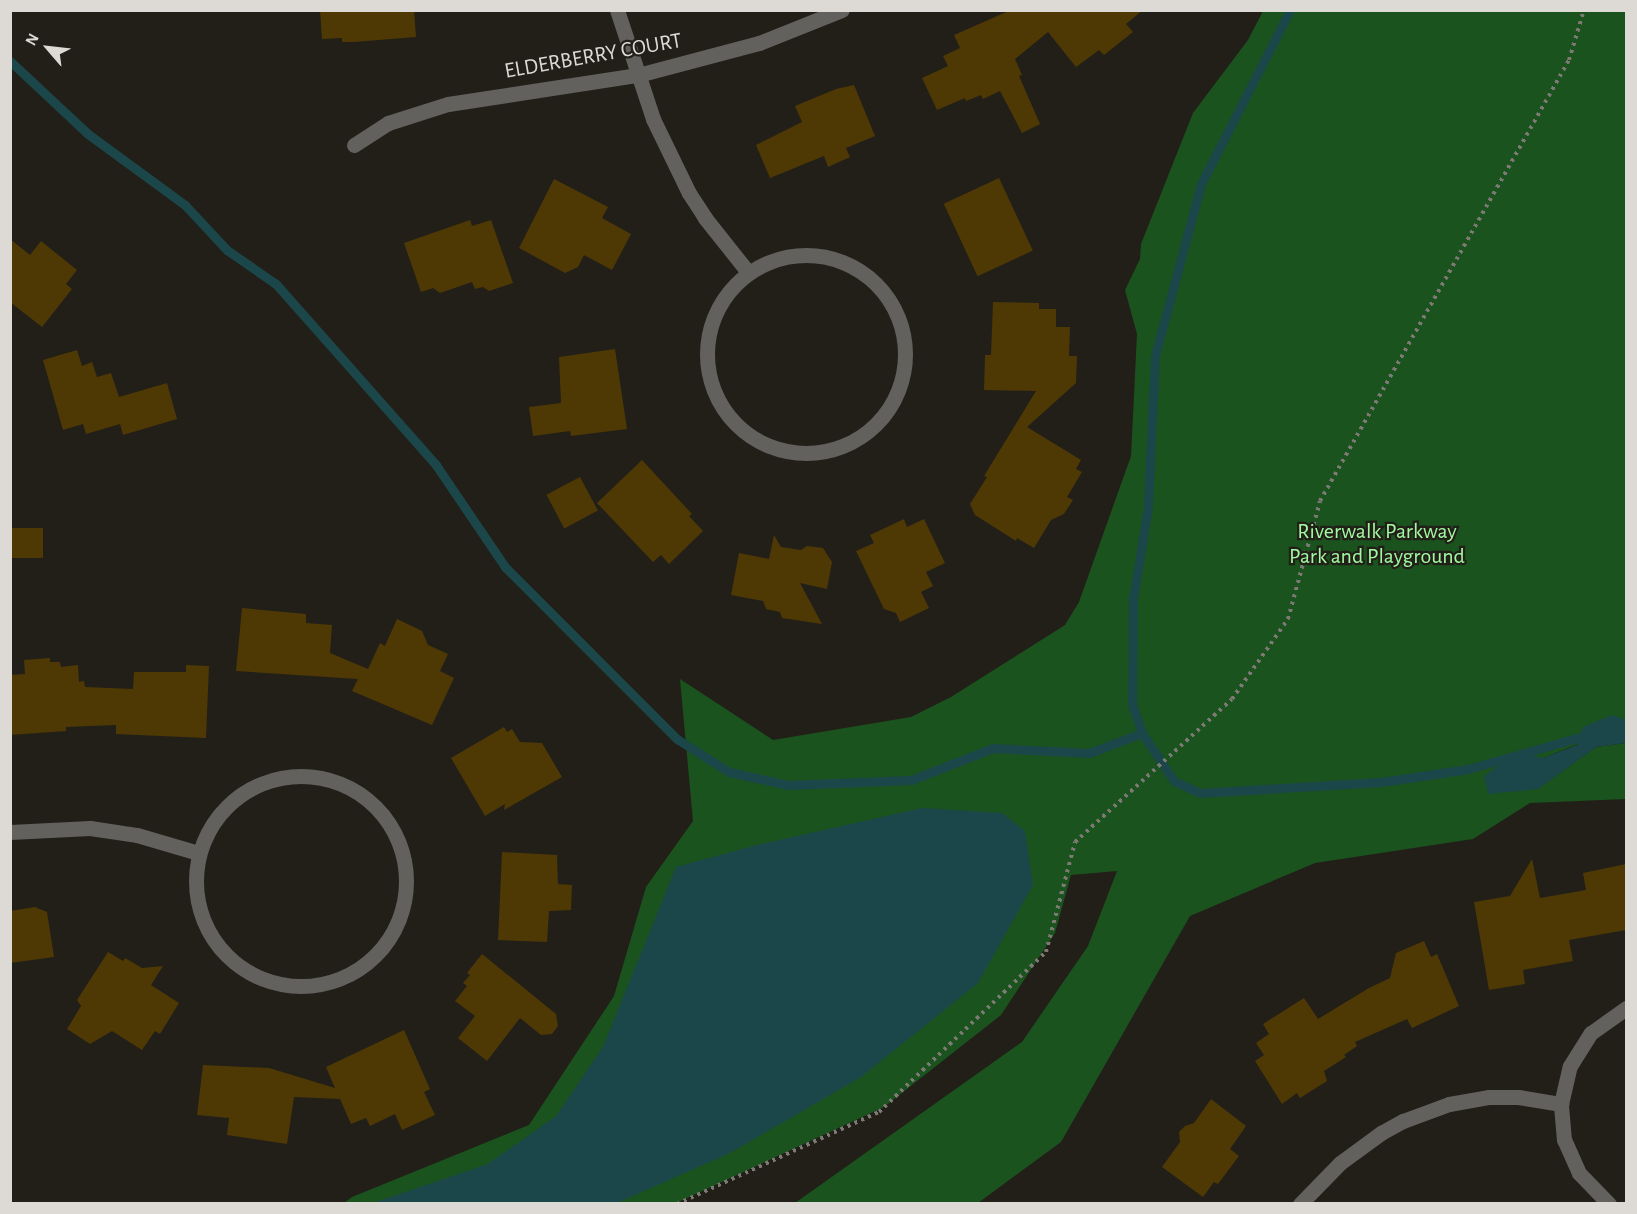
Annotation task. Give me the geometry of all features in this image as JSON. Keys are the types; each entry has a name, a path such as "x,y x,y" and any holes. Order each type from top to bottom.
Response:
{"street":[{"path":"617,10 653,119 689,192 705,218 748,272"},
{"name":"ELDERBERRY COURT","path":"354,145 388,123 448,104 638,75 759,43 842,10"},
{"path":"786,255 828,256 866,273 894,304 906,344 901,386 880,422 846,446 805,454 764,446 730,421 710,384 706,342 720,303 748,272 786,255"},
{"path":"316,775 363,794 396,833 407,883 394,932 359,970 311,987 261,980 219,950 197,904 198,853 223,808 265,780 316,775"},
{"path":"10,832 90,828 137,835 198,853"},
{"path":"1609,1203 1579,1173 1564,1140 1561,1104 1570,1066 1592,1033 1626,1008"},
{"path":"1300,1203 1340,1163 1381,1133 1403,1121 1449,1104 1489,1097 1518,1097 1561,1104"}],"path":[{"path":"677,1203 879,1112 1046,952 1075,842 1232,699 1288,619 1320,501 1569,60 1584,10"}],"green space":[{"name":"Riverwalk Parkway Park and Playground","path":"1263,11 1626,11 1626,725 1543,758 1537,789 1596,747 1626,743 1626,799 1530,803 1473,839 1315,863 1190,916 1061,1142 978,1203 795,1203 1022,1042 1088,946 1117,871 1071,875 1055,933 1001,1015 884,1107 676,1203 343,1204 352,1197 529,1125 614,996 646,887 693,821 680,679 773,740 911,717 951,697 1065,625 1079,602 1131,456 1137,334 1125,290 1140,259 1141,244 1193,113 1248,40"}],"water":[{"path":"1612,715 1626,720 1626,743 1596,747 1538,789 1488,794 1484,776 1518,752 1543,758 1577,745 1583,727"},
{"path":"922,808 1002,813 1025,831 1033,885 978,983 861,1077 730,1153 617,1203 373,1203 488,1164 556,1116 603,1047 676,867 757,845"}],"building":[{"path":"320,10 414,10 416,37 354,42 342,42 342,38 322,39"},
{"path":"1011,10 1143,10 1126,24 1133,32 1104,55 1099,50 1076,67 1048,32 1015,59 1022,75 1019,76 1040,124 1022,133 1000,91 983,99 981,95 966,101 965,98 937,110 922,78 948,66 943,56 960,48 954,35"},
{"path":"854,85 875,136 846,148 850,157 828,167 824,156 770,178 756,145 802,122 795,106 836,89"},
{"path":"999,178 1033,251 978,276 944,204"},
{"path":"554,179 608,207 602,218 631,234 612,270 584,255 578,267 565,273 519,248"},
{"path":"470,220 472,226 491,220 513,283 489,291 483,287 475,289 472,282 440,293 433,288 421,292 404,243"},
{"path":"10,239 30,255 41,241 77,270 66,284 72,289 42,327 10,302"},
{"path":"993,302 1039,303 1039,309 1056,309 1056,327 1070,327 1069,356 1077,356 1076,383 1027,427 1081,460 1076,469 1082,472 1067,497 1073,500 1064,514 1051,520 1034,548 1017,538 1016,541 975,515 970,504 987,477 984,476 1036,391 984,390 985,355 991,355"},
{"path":"615,349 627,429 571,436 570,431 533,436 529,407 561,403 559,357"},
{"path":"77,350 82,366 92,362 97,377 111,373 119,397 167,383 177,419 123,435 120,424 86,434 83,424 63,430 43,360"},
{"path":"642,460 692,514 689,516 703,531 669,564 661,555 653,562 597,503"},
{"path":"580,477 598,511 564,528 546,495"},
{"path":"904,519 907,527 924,519 945,563 926,572 933,586 921,592 929,608 900,622 896,613 884,609 856,551 874,543 870,535"},
{"path":"10,528 43,528 43,558 10,558"},
{"path":"774,535 781,547 801,550 807,546 823,548 832,562 827,589 800,583 822,624 782,618 780,612 766,609 763,601 731,595 739,553 769,559"},
{"path":"242,608 306,614 306,623 332,625 330,653 368,669 380,643 385,646 397,619 422,631 428,645 448,654 440,671 454,678 432,725 352,691 358,679 236,671"},
{"path":"50,658 50,662 60,662 61,667 78,665 79,682 84,681 85,687 133,689 134,672 186,672 186,665 209,666 206,738 116,734 116,725 66,727 66,731 10,735 10,675 25,674 24,660"},
{"path":"504,727 507,732 512,729 520,742 542,743 562,777 504,810 505,804 485,816 451,758"},
{"path":"502,852 557,855 558,884 572,885 571,910 549,911 547,942 498,940"},
{"path":"1532,859 1540,898 1586,890 1583,873 1626,864 1626,930 1569,940 1573,961 1523,970 1525,984 1489,990 1474,902 1510,896"},
{"path":"35,907 47,912 54,957 10,963 10,911"},
{"path":"1424,941 1431,957 1437,954 1459,1006 1412,1028 1407,1019 1355,1042 1357,1046 1344,1055 1346,1057 1324,1071 1327,1081 1300,1098 1297,1093 1282,1104 1255,1061 1264,1055 1256,1043 1269,1034 1263,1024 1304,998 1318,1019 1390,978 1396,953"},
{"path":"108,952 123,961 125,958 142,968 163,966 151,985 179,1003 160,1034 155,1031 142,1050 112,1031 90,1044 67,1029 81,1006 77,1000"},
{"path":"482,954 556,1014 558,1026 552,1034 541,1035 520,1018 487,1061 458,1038 475,1016 455,1001 467,986 463,983 470,975 467,973"},
{"path":"404,1030 430,1089 424,1092 435,1115 402,1130 395,1114 370,1126 366,1118 351,1124 340,1099 294,1097 287,1144 227,1135 229,1118 197,1115 203,1065 269,1068 335,1088 326,1067"},
{"path":"1211,1099 1246,1126 1230,1149 1239,1156 1218,1184 1214,1182 1203,1197 1162,1167 1180,1142 1179,1132 1185,1126 1194,1123"}],"waterway":[{"path":"1290,10 1201,184 1155,356 1148,507 1133,599 1132,704 1142,733 1174,781 1200,793 1381,782 1468,769 1591,734"},
{"path":"10,61 88,134 185,205 227,250 276,284 436,465 505,567 677,739 729,772 788,785 911,780 993,748 1089,753 1142,733"}]}
